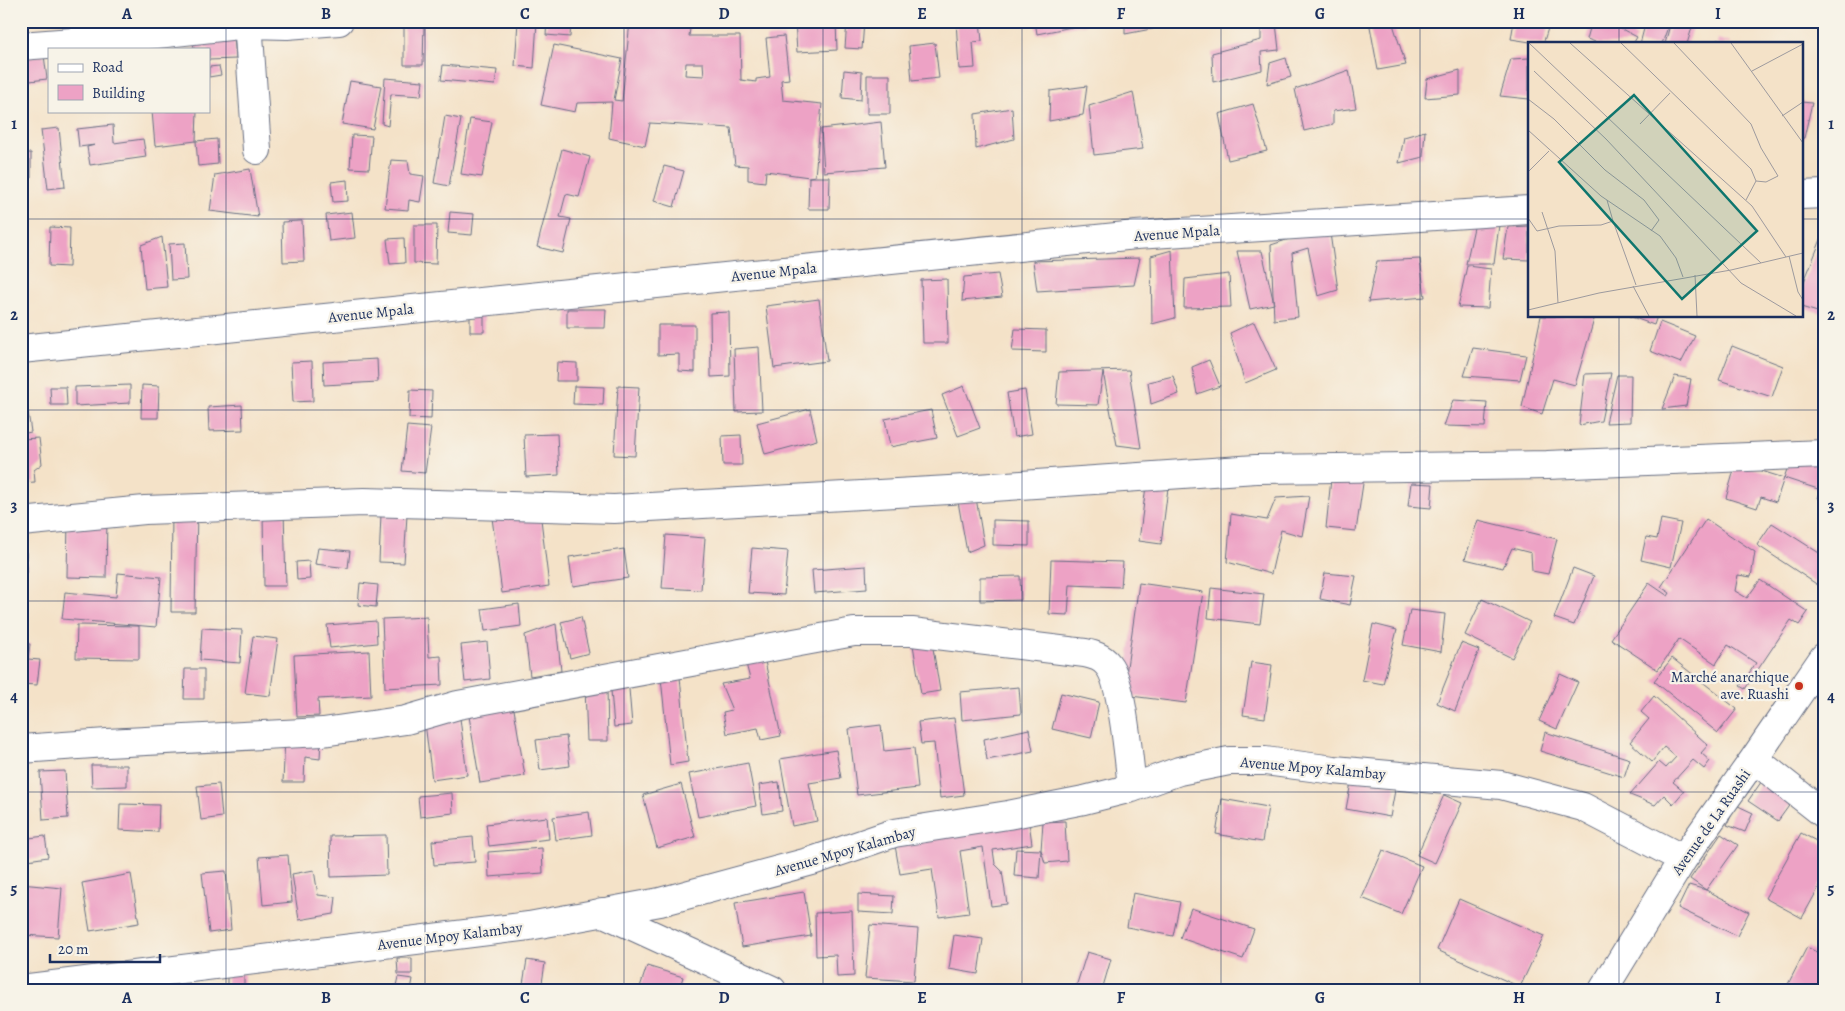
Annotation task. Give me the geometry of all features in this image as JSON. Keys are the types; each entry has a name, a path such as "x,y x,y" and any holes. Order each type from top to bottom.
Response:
{"street":[{"path":"21,46 157,35 248,23 287,25 339,21"},
{"path":"248,23 257,150"},
{"path":"1802,195 1824,194"},
{"name":"Avenue Mpala","path":"21,349 1136,236 1528,210"},
{"path":"21,522 145,510 364,502 614,509 949,490 1256,469 1547,465 1824,454"},
{"path":"21,749 322,732 369,727 406,720 458,705 854,632 912,632 1098,656 1108,664 1115,675 1121,702 1132,788"},
{"name":"Avenue de La Ruashi","path":"1603,990 1684,859 1824,657"},
{"path":"1754,759 1824,814"},
{"name":"Avenue Mpoy Kalambay","path":"21,989 529,926 660,902 812,861 894,834 1008,814 1132,788 1196,766 1229,761 1265,761 1334,770 1501,785 1583,807 1684,859"},
{"path":"602,912 772,990"}],"building":[{"path":"404,21 424,22 423,65 404,65"},
{"path":"518,21 537,21 534,68 515,66"},
{"path":"547,21 571,21 570,37 546,35"},
{"path":"630,21 691,21 689,36 740,36 741,80 756,82 756,79 770,77 766,38 784,36 789,79 781,80 783,100 822,104 815,176 809,177 766,171 765,182 748,180 748,166 735,165 731,128 650,123 645,146 609,138 612,102 577,103 575,112 541,105 554,45 622,59 614,100 622,101","holes":["686,63 703,63 704,76 685,75"]},
{"path":"754,21 778,21 778,27 754,27"},
{"path":"795,21 836,21 837,50 797,52"},
{"path":"847,21 864,21 862,49 845,48"},
{"path":"956,21 980,21 982,41 973,42 975,68 959,69"},
{"path":"1035,21 1096,21 1096,22 1037,34"},
{"path":"1125,21 1162,21 1162,27 1125,34"},
{"path":"1369,21 1392,21 1406,65 1378,70"},
{"path":"1514,21 1550,22 1544,42 1511,39"},
{"path":"1592,21 1606,21 1637,37 1634,42 1595,42 1587,39"},
{"path":"1646,21 1670,21 1663,42 1641,42"},
{"path":"1671,21 1694,21 1688,42 1666,42"},
{"path":"1276,23 1279,50 1261,52 1262,70 1213,82 1212,53 1261,40 1261,25"},
{"path":"234,37 236,59 210,60 210,48 194,48 193,39"},
{"path":"935,43 939,78 912,81 909,46"},
{"path":"44,55 47,79 21,82 21,58"},
{"path":"1286,58 1291,77 1267,84 1270,63"},
{"path":"1528,58 1528,99 1500,96 1511,59"},
{"path":"443,65 497,70 495,85 441,80"},
{"path":"219,66 221,75 210,77 210,67"},
{"path":"844,70 862,72 861,100 842,98"},
{"path":"1349,70 1356,108 1333,111 1333,124 1304,131 1295,89"},
{"path":"1460,70 1460,95 1425,98 1427,79"},
{"path":"867,75 890,75 890,114 867,114"},
{"path":"385,78 423,81 421,96 391,94 388,126 382,124"},
{"path":"350,81 381,86 373,129 342,124"},
{"path":"1087,86 1083,115 1049,121 1050,91"},
{"path":"1133,92 1143,149 1094,155 1089,106"},
{"path":"1802,102 1812,103 1804,138 1802,138"},
{"path":"1253,104 1267,151 1228,160 1219,114"},
{"path":"1012,108 1014,139 976,149 975,114"},
{"path":"152,112 197,112 196,141 155,146"},
{"path":"445,116 461,119 449,186 434,183"},
{"path":"470,119 492,122 482,177 461,174"},
{"path":"881,122 885,167 824,172 821,129"},
{"path":"113,125 114,143 143,139 146,157 90,165 87,147 95,145 79,147 77,129"},
{"path":"59,128 65,187 48,189 41,130"},
{"path":"1425,131 1423,157 1399,163 1404,137"},
{"path":"352,135 372,136 369,169 350,168"},
{"path":"217,139 218,164 198,166 196,141"},
{"path":"562,149 590,157 579,197 566,194 560,217 571,219 563,253 537,247"},
{"path":"21,153 31,153 31,179 21,180"},
{"path":"391,160 408,161 410,174 424,176 420,202 409,200 408,210 385,208"},
{"path":"664,166 684,171 674,207 654,201"},
{"path":"250,169 258,217 210,211 215,175"},
{"path":"809,177 830,177 829,209 808,209"},
{"path":"347,180 348,201 333,202 331,182"},
{"path":"352,212 355,238 329,241 326,215"},
{"path":"450,212 474,214 472,235 448,233"},
{"path":"302,221 304,261 283,262 282,222"},
{"path":"1475,223 1499,225 1494,264 1466,264"},
{"path":"414,225 437,225 436,264 414,263"},
{"path":"1329,226 1338,290 1318,296 1308,248 1292,253 1298,317 1274,320 1271,245"},
{"path":"1528,226 1528,260 1503,259 1508,227"},
{"path":"50,227 70,228 69,267 49,266"},
{"path":"1824,232 1824,314 1802,307 1802,287"},
{"path":"162,237 167,287 145,289 141,245"},
{"path":"404,238 405,263 390,264 387,239"},
{"path":"185,243 187,279 171,280 169,244"},
{"path":"1172,250 1175,318 1152,324 1151,256"},
{"path":"1237,251 1262,251 1274,304 1250,309"},
{"path":"1140,258 1134,285 1037,291 1033,261"},
{"path":"1420,259 1425,297 1368,302 1377,261"},
{"path":"1467,266 1491,269 1488,308 1458,307"},
{"path":"998,274 1002,297 962,301 964,277"},
{"path":"1229,274 1231,307 1184,308 1185,279"},
{"path":"947,279 948,343 923,343 921,280"},
{"path":"819,299 827,361 774,368 766,306"},
{"path":"567,309 606,309 605,328 567,328"},
{"path":"729,312 730,376 711,377 710,313"},
{"path":"470,315 484,315 484,332 470,332"},
{"path":"1541,318 1594,318 1575,385 1553,379 1542,414 1522,407"},
{"path":"1635,318 1656,318 1654,325"},
{"path":"1254,322 1276,370 1245,383 1230,333"},
{"path":"1660,322 1695,336 1681,363 1650,351"},
{"path":"658,325 695,325 695,372 679,371 679,354 658,355"},
{"path":"1015,329 1046,330 1046,352 1012,351"},
{"path":"1732,346 1783,366 1772,397 1719,380"},
{"path":"759,347 762,411 736,412 734,349"},
{"path":"1473,348 1526,355 1520,380 1464,376"},
{"path":"377,359 378,382 324,385 323,362"},
{"path":"1209,360 1220,386 1197,394 1192,367"},
{"path":"312,361 313,401 293,402 291,362"},
{"path":"557,362 577,363 577,381 556,381"},
{"path":"1129,370 1141,448 1117,445 1103,372 1098,405 1056,404 1059,372"},
{"path":"1611,373 1601,421 1579,425 1585,374"},
{"path":"1617,375 1631,375 1630,422 1606,423"},
{"path":"1173,376 1179,394 1151,404 1148,382"},
{"path":"1675,376 1691,379 1686,406 1662,409"},
{"path":"130,385 130,403 75,406 75,387"},
{"path":"142,385 159,386 158,418 141,418"},
{"path":"574,386 604,387 603,405 573,404"},
{"path":"618,386 639,387 635,456 614,455"},
{"path":"964,386 980,428 958,436 942,395"},
{"path":"50,387 66,387 67,405 51,405"},
{"path":"410,390 432,391 431,419 409,418"},
{"path":"1025,390 1032,434 1014,437 1007,393"},
{"path":"1453,400 1487,402 1485,427 1444,426"},
{"path":"242,405 243,430 209,431 208,407"},
{"path":"810,409 817,440 765,454 757,423"},
{"path":"931,410 937,438 890,447 885,419"},
{"path":"28,412 31,432 21,434 21,413"},
{"path":"407,426 431,428 425,473 402,471"},
{"path":"557,434 559,475 526,477 524,435"},
{"path":"741,435 742,465 723,465 722,436"},
{"path":"39,438 42,464 34,470 35,482 21,483 21,439"},
{"path":"1792,455 1824,465 1824,500 1818,498 1821,490 1784,478"},
{"path":"1736,463 1784,478 1776,502 1761,497 1757,508 1726,498"},
{"path":"1332,469 1365,470 1356,531 1326,528"},
{"path":"1411,483 1433,484 1431,508 1408,506"},
{"path":"1146,486 1168,488 1161,544 1139,541"},
{"path":"975,492 984,545 967,552 957,496"},
{"path":"1309,496 1302,536 1281,530 1271,574 1227,562 1231,514 1267,520 1276,498"},
{"path":"172,511 197,511 195,612 171,612"},
{"path":"284,511 286,586 264,586 263,512"},
{"path":"540,511 549,586 502,593 492,518"},
{"path":"381,514 407,515 404,563 379,562"},
{"path":"68,518 107,518 106,578 67,577"},
{"path":"1661,519 1681,523 1671,567 1641,560 1646,537 1657,539"},
{"path":"1706,519 1755,552 1751,577 1738,575 1735,591 1747,598 1760,580 1808,612 1799,625 1791,620 1745,689 1740,686 1756,663 1728,645 1716,664 1679,639 1658,670 1611,639 1649,583 1668,596 1670,593 1661,587"},
{"path":"993,520 1029,521 1029,546 993,545"},
{"path":"1478,520 1557,539 1548,574 1532,571 1531,553 1512,548 1503,568 1465,559"},
{"path":"1772,523 1824,556 1824,589 1757,545"},
{"path":"666,535 705,538 701,590 662,588"},
{"path":"318,548 350,551 348,568 315,564"},
{"path":"752,548 788,551 784,595 748,593"},
{"path":"624,549 628,578 573,586 569,557"},
{"path":"26,552 27,572 21,573 21,553"},
{"path":"1051,560 1123,562 1121,587 1070,585 1068,615 1049,614"},
{"path":"309,561 310,579 297,580 296,562"},
{"path":"866,566 867,589 814,593 812,570"},
{"path":"1573,568 1594,576 1574,625 1554,618"},
{"path":"118,573 161,577 156,627 62,619 65,592 116,597"},
{"path":"1325,573 1356,576 1350,605 1320,599"},
{"path":"1020,576 1021,600 980,601 980,577"},
{"path":"360,583 378,585 376,607 358,605"},
{"path":"1139,583 1203,592 1186,703 1123,695"},
{"path":"1211,588 1264,594 1260,624 1208,618"},
{"path":"1482,599 1530,622 1512,658 1465,635"},
{"path":"519,604 521,626 485,631 482,609"},
{"path":"1410,610 1445,614 1441,652 1403,645"},
{"path":"427,617 429,657 441,656 442,685 385,688 382,619"},
{"path":"581,617 589,653 570,658 561,622"},
{"path":"376,621 377,643 330,648 327,625"},
{"path":"556,624 561,671 530,676 525,635"},
{"path":"1373,624 1397,630 1383,684 1362,680"},
{"path":"77,625 139,626 139,659 76,658"},
{"path":"202,628 242,630 240,663 200,660"},
{"path":"253,636 278,639 270,696 245,693"},
{"path":"487,642 490,679 465,682 461,645"},
{"path":"932,642 940,691 921,694 913,645"},
{"path":"21,643 30,644 28,659 40,660 37,685 21,684"},
{"path":"1461,643 1479,650 1455,711 1437,703"},
{"path":"369,651 371,696 318,699 319,716 297,717 294,655"},
{"path":"763,652 781,736 761,740 758,728 727,734 723,712 732,710 721,684 750,679 744,656"},
{"path":"1672,658 1737,709 1718,733 1654,681"},
{"path":"1251,662 1272,665 1265,718 1243,715"},
{"path":"185,669 204,669 204,699 184,699"},
{"path":"1560,674 1578,682 1557,729 1539,721"},
{"path":"628,677 632,725 614,727 610,678"},
{"path":"680,677 688,762 670,765 661,678"},
{"path":"607,686 608,741 587,741 585,687"},
{"path":"1019,687 1021,714 962,720 960,692"},
{"path":"1061,693 1099,702 1091,738 1052,729"},
{"path":"1654,696 1708,745 1701,753 1710,761 1704,769 1693,760 1673,782 1684,791 1673,804 1664,795 1655,805 1630,795 1659,762 1666,768 1676,757 1664,747 1652,762 1630,742 1649,719 1641,712"},
{"path":"512,697 525,776 480,783 467,704"},
{"path":"459,710 467,775 432,780 424,715"},
{"path":"954,718 964,795 940,798 934,743 921,744 918,722"},
{"path":"881,725 884,751 914,748 918,788 857,795 849,729"},
{"path":"1029,729 1033,751 987,760 984,739"},
{"path":"1545,732 1630,759 1624,777 1540,751"},
{"path":"566,736 570,766 540,770 536,740"},
{"path":"285,737 321,738 320,759 305,757 304,782 283,782"},
{"path":"836,750 841,778 809,783 817,821 792,826 780,759"},
{"path":"748,763 756,806 698,817 689,774"},
{"path":"91,765 127,765 127,786 92,787"},
{"path":"65,771 68,818 43,820 40,772"},
{"path":"1766,775 1796,796 1778,821 1748,801"},
{"path":"1352,777 1396,785 1390,817 1346,809"},
{"path":"779,782 782,811 763,814 759,785"},
{"path":"219,784 222,817 201,820 197,786"},
{"path":"681,784 695,837 657,848 643,795"},
{"path":"452,793 453,813 420,817 418,796"},
{"path":"1444,795 1462,803 1435,863 1417,855"},
{"path":"1222,799 1268,807 1262,842 1216,834"},
{"path":"120,804 159,805 158,832 119,830"},
{"path":"1736,805 1753,813 1745,832 1727,825"},
{"path":"589,812 592,835 556,840 553,817"},
{"path":"1028,814 1032,844 993,850 995,864 1002,871 1007,904 991,906 983,847 960,851 969,913 939,917 932,869 900,874 893,834"},
{"path":"547,817 549,839 489,846 486,824"},
{"path":"1065,821 1067,861 1045,863 1041,850 1043,822"},
{"path":"1801,833 1824,845 1824,878 1802,918 1765,898"},
{"path":"1721,834 1738,845 1706,890 1690,879"},
{"path":"386,835 387,875 331,877 330,836"},
{"path":"45,836 48,857 21,861 21,839"},
{"path":"473,837 475,862 434,865 432,841"},
{"path":"542,848 543,873 489,877 488,852"},
{"path":"1016,849 1041,850 1039,878 1014,876"},
{"path":"1383,850 1422,866 1401,914 1362,898"},
{"path":"288,855 292,902 263,905 259,857"},
{"path":"314,870 318,895 336,897 334,914 299,920 292,874"},
{"path":"226,871 231,930 209,933 202,873"},
{"path":"131,874 139,923 90,931 82,883"},
{"path":"21,884 62,888 58,937 21,935"},
{"path":"1689,885 1706,890 1749,912 1737,936 1678,908"},
{"path":"804,892 811,936 742,947 735,903"},
{"path":"1133,893 1180,902 1173,936 1127,927"},
{"path":"858,894 894,896 893,914 858,912"},
{"path":"1459,899 1544,936 1520,987 1437,950"},
{"path":"1191,908 1254,929 1243,959 1180,938"},
{"path":"852,911 854,976 837,977 836,955 816,956 815,913"},
{"path":"870,925 918,929 914,981 865,978"},
{"path":"954,935 983,939 978,974 949,969"},
{"path":"1807,947 1824,956 1824,990 1785,990"},
{"path":"1087,952 1111,959 1102,990 1075,990"},
{"path":"397,958 412,958 412,974 398,974"},
{"path":"527,960 545,963 541,990 522,990"},
{"path":"647,966 683,977 679,990 639,990"},
{"path":"227,974 244,974 244,990 227,990"},
{"path":"398,977 413,979 411,990 395,990"},
{"path":"724,982 748,990 722,990"}],"place":[{"name":"Marché anarchique ave. Ruashi","path":"1799,686"}]}
